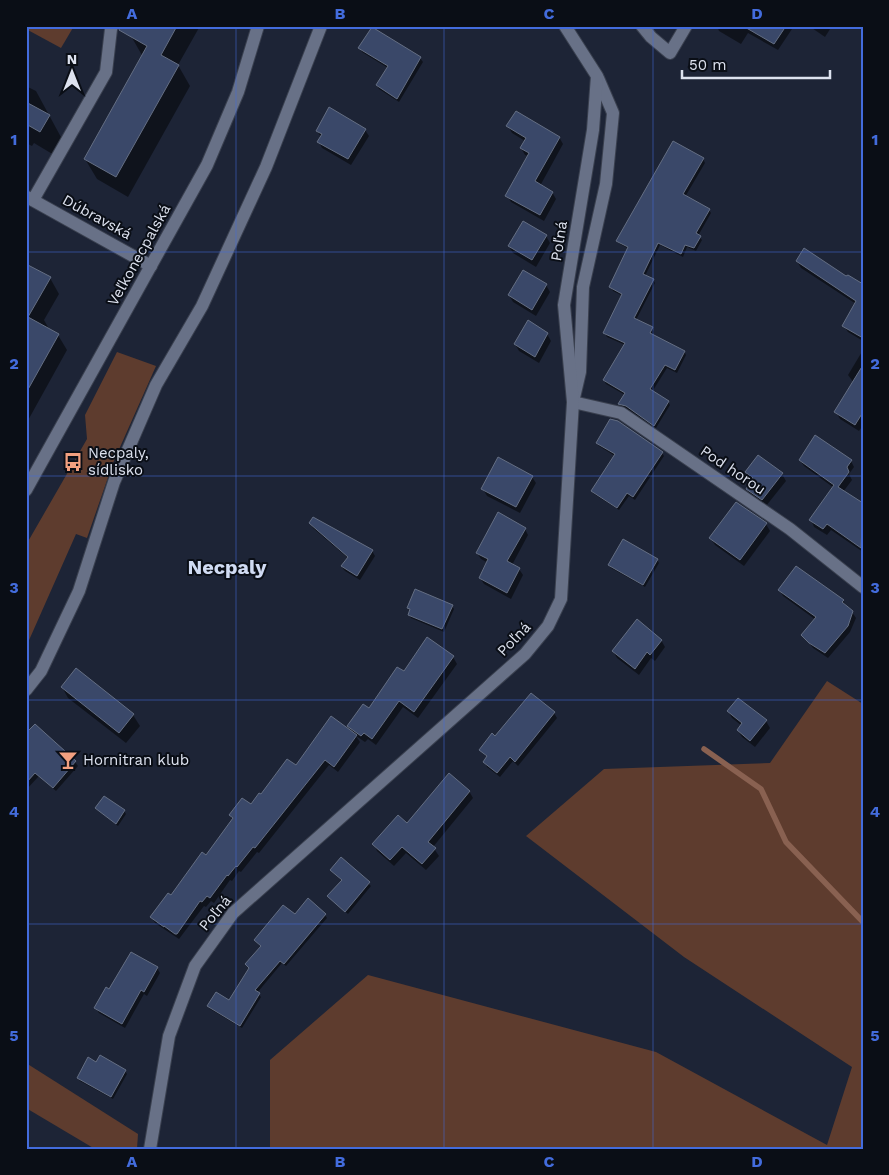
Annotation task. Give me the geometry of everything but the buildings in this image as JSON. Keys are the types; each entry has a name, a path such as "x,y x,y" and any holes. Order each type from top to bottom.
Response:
{"street":[{"path":"30,199 106,72 112,26"},
{"name":"Veľkonecpalská","path":"26,490 207,165 238,92 258,26"},
{"path":"26,690 41,671 79,592 114,482 156,385 202,306 266,167 321,26"},
{"path":"565,26 597,76 614,113 606,184 583,287 580,372 573,402"},
{"path":"642,26 670,53 686,26"},
{"name":"Poľná","path":"150,1149 169,1036 195,966 233,913 525,654 548,626 561,599 573,402 564,306 593,130 597,76"},
{"name":"Dúbravská","path":"30,199 151,266"},
{"name":"Pod horou","path":"573,402 621,413 790,529 863,587"}],"shaded area":[{"path":"26,26 74,26 61,48 26,29"},
{"path":"117,352 156,366 113,463 87,538 76,534 26,647 26,545 87,439 85,415"},
{"path":"827,681 863,704 863,1149 270,1149 270,1060 368,975 656,1052 827,1145 852,1067 684,957 526,836 604,769 770,763"},
{"path":"26,1063 138,1134 137,1149 95,1149 26,1108"}],"waterway":[{"path":"704,749 761,789 786,842 863,922"}],"place":[{"name":"Necpaly, sídlisko","path":"73,462"},
{"name":"Hornitran klub","path":"68,760"}],"district":[{"name":"Necpaly","path":"227,567"}]}
